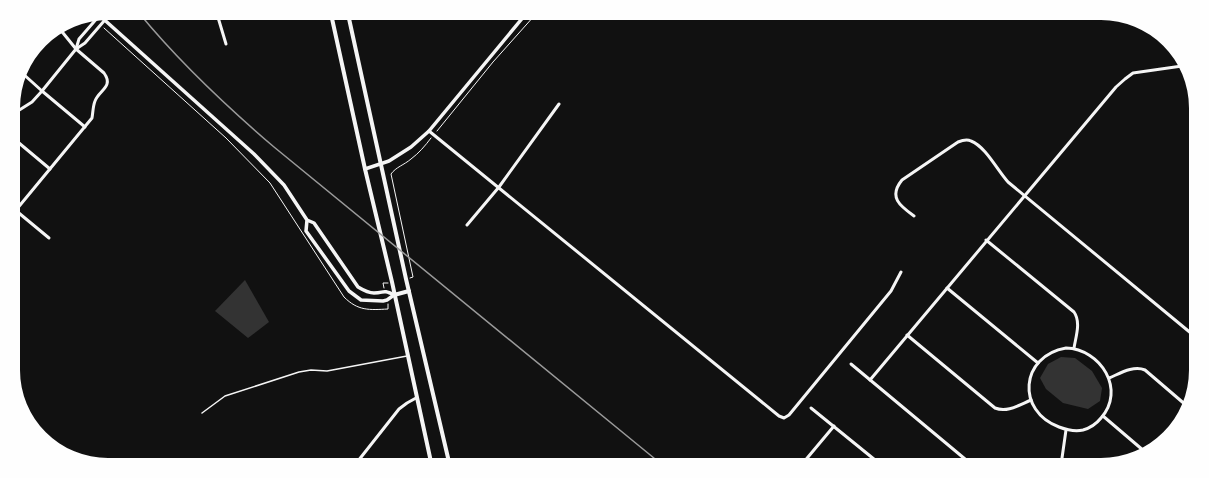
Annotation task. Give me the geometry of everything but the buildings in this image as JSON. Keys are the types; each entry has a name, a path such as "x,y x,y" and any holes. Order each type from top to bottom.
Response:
{"main road":[{"path":"333,20 430,458"},
{"path":"349,20 406,279 448,458"},
{"path":"394,295 409,291"}],"street":[{"path":"219,20 226,44"},
{"path":"365,169 390,161 411,147 429,131 520,20"},
{"path":"76,48 82,46 104,21 254,154 284,185 307,220 314,223 358,287 374,293 385,291 394,295"},
{"path":"20,110 32,102 42,91 76,48 83,34 93,22"},
{"path":"20,203 92,118 94,102 107,86 107,76 76,48 63,33"},
{"path":"83,34 88,39"},
{"path":"870,380 986,240 1125,78 1133,73 1178,66"},
{"path":"26,77 85,126"},
{"path":"467,225 498,188 559,104"},
{"path":"429,131 779,416 784,418 789,415 891,291 901,272"},
{"path":"914,216 898,204 896,194 899,184 902,180 958,142 970,140 978,145 1002,176 1024,196 1189,332"},
{"path":"20,144 50,168"},
{"path":"20,213 49,238"},
{"path":"307,220 306,231 349,291 361,300 383,301 394,295"},
{"path":"986,240 1074,312 1077,316 1078,324 1074,348"},
{"path":"947,288 1038,363"},
{"path":"907,335 995,408 1007,410 1031,400"},
{"path":"1066,348 1074,348 1083,351 1099,364 1105,370 1109,378 1112,393 1108,409 1103,416 1098,421 1083,430 1066,430 1048,422 1036,409 1031,400 1029,391 1029,382 1038,363 1052,352 1066,348"},
{"path":"851,364 964,458"},
{"path":"1109,378 1135,368 1140,368 1183,402"},
{"path":"360,458 399,409 407,402 416,398"},
{"path":"811,408 872,458"},
{"path":"1103,416 1141,448"},
{"path":"807,458 834,426"},
{"path":"1063,458 1066,430"}],"lane":[{"path":"202,413 225,396 299,372 311,370 327,371 407,356"}],"path":[{"path":"439,130 493,62 531,20"},
{"path":"100,25 226,138 270,183 344,297 350,303 358,308 370,310 388,309"},
{"path":"406,279 413,277 390,174 395,169 411,160 431,139"},
{"path":"383,283 392,282"}],"shaded area":[{"path":"245,280 269,322 248,338 215,311"},
{"path":"1061,357 1075,358 1092,371 1102,388 1100,401 1088,409 1063,403 1046,389 1040,378 1048,364"}],"railway":[{"path":"145,20 204,83 238,116 274,147 654,458"}]}
